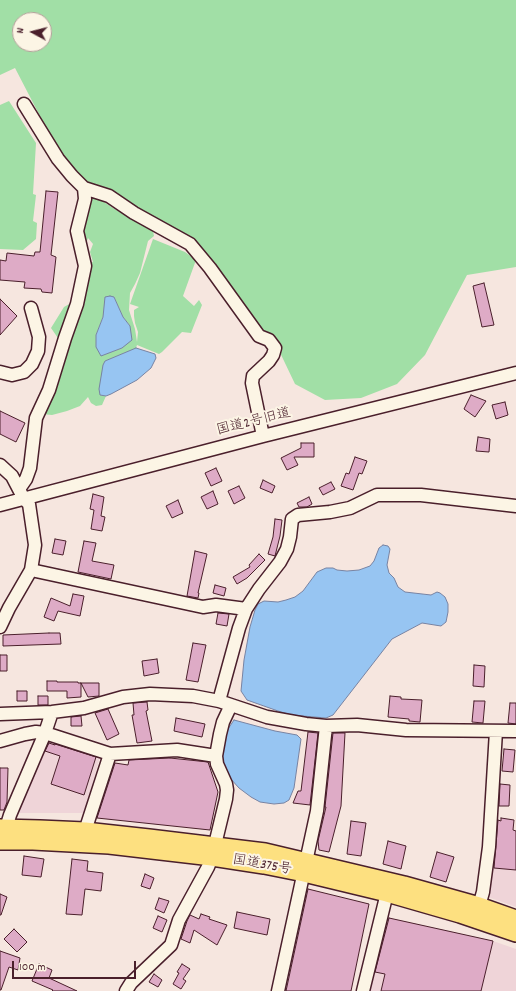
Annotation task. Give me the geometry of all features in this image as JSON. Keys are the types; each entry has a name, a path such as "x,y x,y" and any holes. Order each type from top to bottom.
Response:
{"highway":[{"name":"国道375号","path":"2,833 40,829 85,831 149,838 404,885 479,906 516,919"},
{"name":"国道375号","path":"2,833 32,841 213,851"},
{"name":"国道375号","path":"305,867 460,914 516,933"}],"street":[{"path":"24,104 58,159 84,188 109,196 134,214 190,244 210,268 259,336 269,340 275,348 269,361 253,376 252,383 264,436"},
{"path":"22,494 30,468 36,418 49,390 77,304 85,266 77,231 85,200 84,188"},
{"path":"0,372 12,375 24,372 32,364 38,351 38,337 31,308"},
{"name":"国道2号旧道","path":"0,505 22,494 264,436 516,373"},
{"path":"0,465 12,476 29,504 35,545 31,570 9,608 0,628"},
{"path":"219,701 239,628 246,609 280,562 287,549 292,519 298,515 330,512 350,508 377,495 421,495 516,506"},
{"path":"31,570 203,607 216,606 246,609"},
{"path":"0,714 52,712 84,708 123,697 150,694 193,696 219,701 267,717 306,724 326,726 356,725 406,730 516,731"},
{"path":"126,991 131,983 171,945 179,920 208,868 226,799 226,784 217,764 216,756 223,722 231,705"},
{"path":"2,833 45,733 52,712"},
{"path":"278,991 317,811 326,726"},
{"path":"479,906 483,892 489,847 496,731"},
{"path":"0,741 36,732 45,733 110,754 177,750 216,756"},
{"path":"85,831 110,754"},
{"path":"363,991 387,893"}],"shaded area":[{"path":"46,740 100,757 84,813 20,813 16,809"},
{"path":"516,835 516,907 488,897 485,893 493,836 515,839"},
{"path":"386,917 493,941 516,949 516,991 370,991"}],"green space":[{"path":"0,0 516,0 516,267 467,275 425,355 397,384 361,398 325,400 295,384 274,340 258,326 192,240 141,209 75,176 56,147 15,68 0,75"},
{"path":"9,101 36,143 33,194 36,195 33,221 37,223 36,239 23,250 0,249 0,105"},
{"path":"89,192 153,231 154,236 148,241 140,273 130,293 129,310 135,329 137,342 138,332 135,323 134,310 139,307 130,304 153,239 185,252 196,260 183,296 194,306 199,300 202,305 191,333 182,332 159,354 137,345 136,348 132,350 105,361 100,395 106,396 102,405 96,406 91,403 88,397 80,406 67,411 52,415 41,414 88,263 93,262 90,252 93,244 88,238 87,241 83,243 82,239","holes":["114,297 123,317 130,326 122,348 102,355 96,335 103,317"]},
{"path":"71,303 60,341 51,328 64,307"}],"water":[{"path":"105,297 114,297 123,317 130,326 132,340 122,348 101,356 96,347 96,335 103,317"},
{"path":"136,348 155,354 156,358 151,368 137,380 111,394 106,396 100,395 99,389 105,361"},
{"path":"383,545 388,546 390,549 387,565 389,573 394,578 398,587 405,592 431,595 437,592 445,597 448,604 446,622 441,626 422,623 392,639 333,715 326,718 291,715 247,700 241,691 244,660 250,627 258,604 264,601 278,602 295,597 303,591 317,572 326,568 347,571 359,570 370,566 374,561 379,548"},
{"path":"234,720 275,731 297,735 301,739 294,788 289,800 284,803 274,804 260,802 239,788 230,778 222,763 222,751 228,729"}],"building":[{"path":"46,191 58,192 51,255 56,257 52,293 42,292 41,289 24,288 25,282 0,280 0,260 6,261 7,253 34,256 35,252 40,252"},
{"path":"484,283 494,325 482,327 473,286"},
{"path":"0,299 17,316 0,335"},
{"path":"471,395 486,401 475,417 464,409"},
{"path":"505,402 508,415 496,419 492,405"},
{"path":"0,411 25,423 16,442 0,434"},
{"path":"478,437 490,439 489,452 476,451"},
{"path":"301,443 314,443 314,457 294,457 298,465 287,470 281,458 301,448"},
{"path":"355,457 367,461 362,474 359,473 353,490 341,486 346,473 349,474"},
{"path":"216,468 222,481 211,486 205,473"},
{"path":"263,480 275,486 272,493 260,488"},
{"path":"331,482 335,489 323,495 319,488"},
{"path":"239,486 245,498 234,504 228,491"},
{"path":"213,491 218,504 207,509 201,497"},
{"path":"93,494 104,497 101,516 105,517 102,531 91,529 94,510 90,509"},
{"path":"309,497 312,504 307,507 299,507 297,503"},
{"path":"178,500 183,513 172,518 166,506"},
{"path":"275,519 282,520 275,556 268,554 273,537"},
{"path":"55,539 66,541 63,555 52,553"},
{"path":"84,541 96,543 92,561 114,565 111,579 78,572"},
{"path":"195,551 207,554 198,598 187,596"},
{"path":"259,554 265,560 247,578 237,584 233,577 250,567 249,565"},
{"path":"215,585 226,588 224,596 213,593"},
{"path":"73,594 84,596 80,616 58,611 54,621 44,617 51,598 70,606"},
{"path":"218,613 229,614 227,626 216,624"},
{"path":"60,633 61,644 3,646 3,635"},
{"path":"193,643 206,645 198,682 186,680"},
{"path":"0,655 7,655 7,671 0,671"},
{"path":"157,659 159,673 144,676 142,661"},
{"path":"474,665 485,666 484,687 473,686"},
{"path":"47,681 81,683 81,697 67,698 67,691 47,691"},
{"path":"81,683 99,683 99,696 88,697"},
{"path":"17,691 27,691 27,701 17,701"},
{"path":"38,696 48,696 48,705 38,705"},
{"path":"390,696 401,697 401,699 422,700 420,722 409,721 409,719 388,717"},
{"path":"474,701 485,701 483,723 472,722"},
{"path":"147,702 148,710 146,711 152,741 137,743 132,715 134,715 133,703"},
{"path":"510,703 516,703 516,724 508,723"},
{"path":"108,709 119,734 107,740 95,713"},
{"path":"81,716 82,726 71,726 71,717"},
{"path":"176,718 205,724 202,737 174,731"},
{"path":"308,732 318,733 310,805 293,803 298,791 301,791"},
{"path":"333,733 345,733 341,806 329,852 319,850 318,841 326,807"},
{"path":"49,743 96,757 84,795 51,784 60,756 45,751"},
{"path":"504,749 515,750 513,772 502,771"},
{"path":"170,758 208,762 218,792 210,830 97,818 115,763 128,765 129,760"},
{"path":"0,768 8,768 7,802 4,810 0,810"},
{"path":"500,784 510,785 509,806 499,806"},
{"path":"501,818 514,820 513,830 516,831 516,870 494,868 498,820 501,821"},
{"path":"351,821 366,823 361,856 347,854"},
{"path":"388,841 406,846 401,869 383,864"},
{"path":"437,852 454,857 446,882 430,877"},
{"path":"24,856 44,859 41,877 22,875"},
{"path":"72,859 88,861 87,871 103,873 101,891 85,889 82,915 66,914"},
{"path":"145,874 154,878 150,889 141,886"},
{"path":"308,889 369,904 351,991 286,991"},
{"path":"0,894 7,897 1,915 0,915"},
{"path":"159,898 169,901 164,913 155,909"},
{"path":"237,912 270,919 267,935 234,928"},
{"path":"201,914 210,917 209,919 227,925 217,945 194,930 190,943 181,939 190,915 199,919"},
{"path":"158,916 167,920 162,932 153,928"},
{"path":"389,918 493,941 481,991 381,991 385,974 375,972"},
{"path":"14,929 27,942 17,952 4,939"},
{"path":"0,951 20,958 18,970 9,967 1,990 0,990"},
{"path":"39,964 52,970 49,978 77,991 52,991 53,990 32,981"},
{"path":"182,964 190,969 183,979 186,981 181,989 173,984 179,973 177,972"},
{"path":"154,974 162,980 158,987 149,982"}]}
